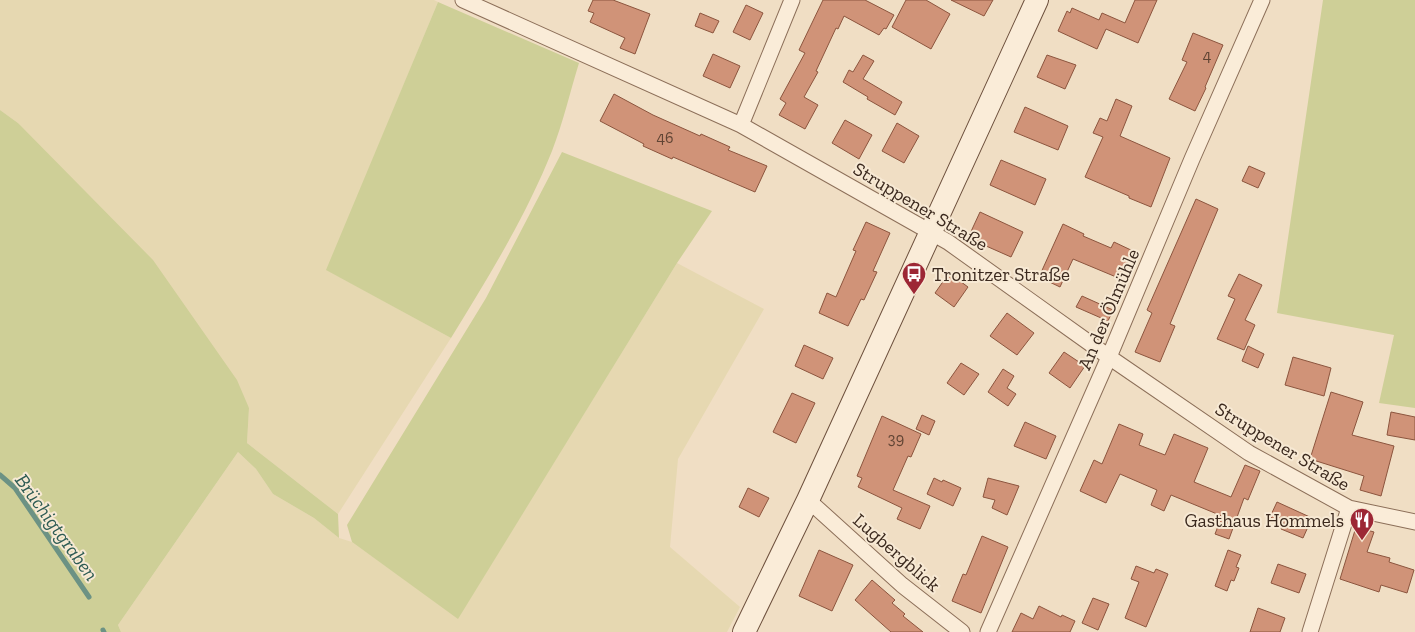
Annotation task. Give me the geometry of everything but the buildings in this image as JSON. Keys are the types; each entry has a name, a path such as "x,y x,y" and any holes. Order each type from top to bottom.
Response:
{"street":[{"name":"Struppener Straße","path":"463,0 741,125 948,242 1109,357 1249,453 1349,508 1415,522"},
{"path":"741,125 792,0"},
{"path":"744,632 808,500 1037,0"},
{"name":"An der Ölmühle","path":"988,632 1109,357 1192,159 1262,0"},
{"name":"Lugbergblick","path":"808,500 902,585 962,632"},
{"path":"1310,632 1349,508"}],"shaded area":[{"path":"0,0 434,0 438,2 327,270 451,338 338,514 247,443 249,408 18,123 0,110"},
{"path":"677,263 764,309 678,459 670,547 740,607 727,632 121,632 118,625 238,452 256,469 273,494 314,518 339,538 352,542 458,618"}],"green space":[{"path":"1323,0 1415,0 1415,408 1379,403 1394,335 1277,313"},
{"path":"438,2 579,63 560,130 542,175 506,246 451,338 326,270"},
{"path":"0,110 18,123 153,260 237,380 249,408 247,443 338,514 339,538 314,518 273,494 256,469 238,452 118,625 121,632 0,632"},
{"path":"562,152 712,211 677,263 458,619 352,542 347,525 486,298"}],"waterway":[{"name":"Brüchigtgraben","path":"0,475 15,488 89,597"}],"place":[{"name":"Tronitzer Straße","path":"914,295"},
{"name":"Gasthaus Hommels","path":"1362,541"}]}
